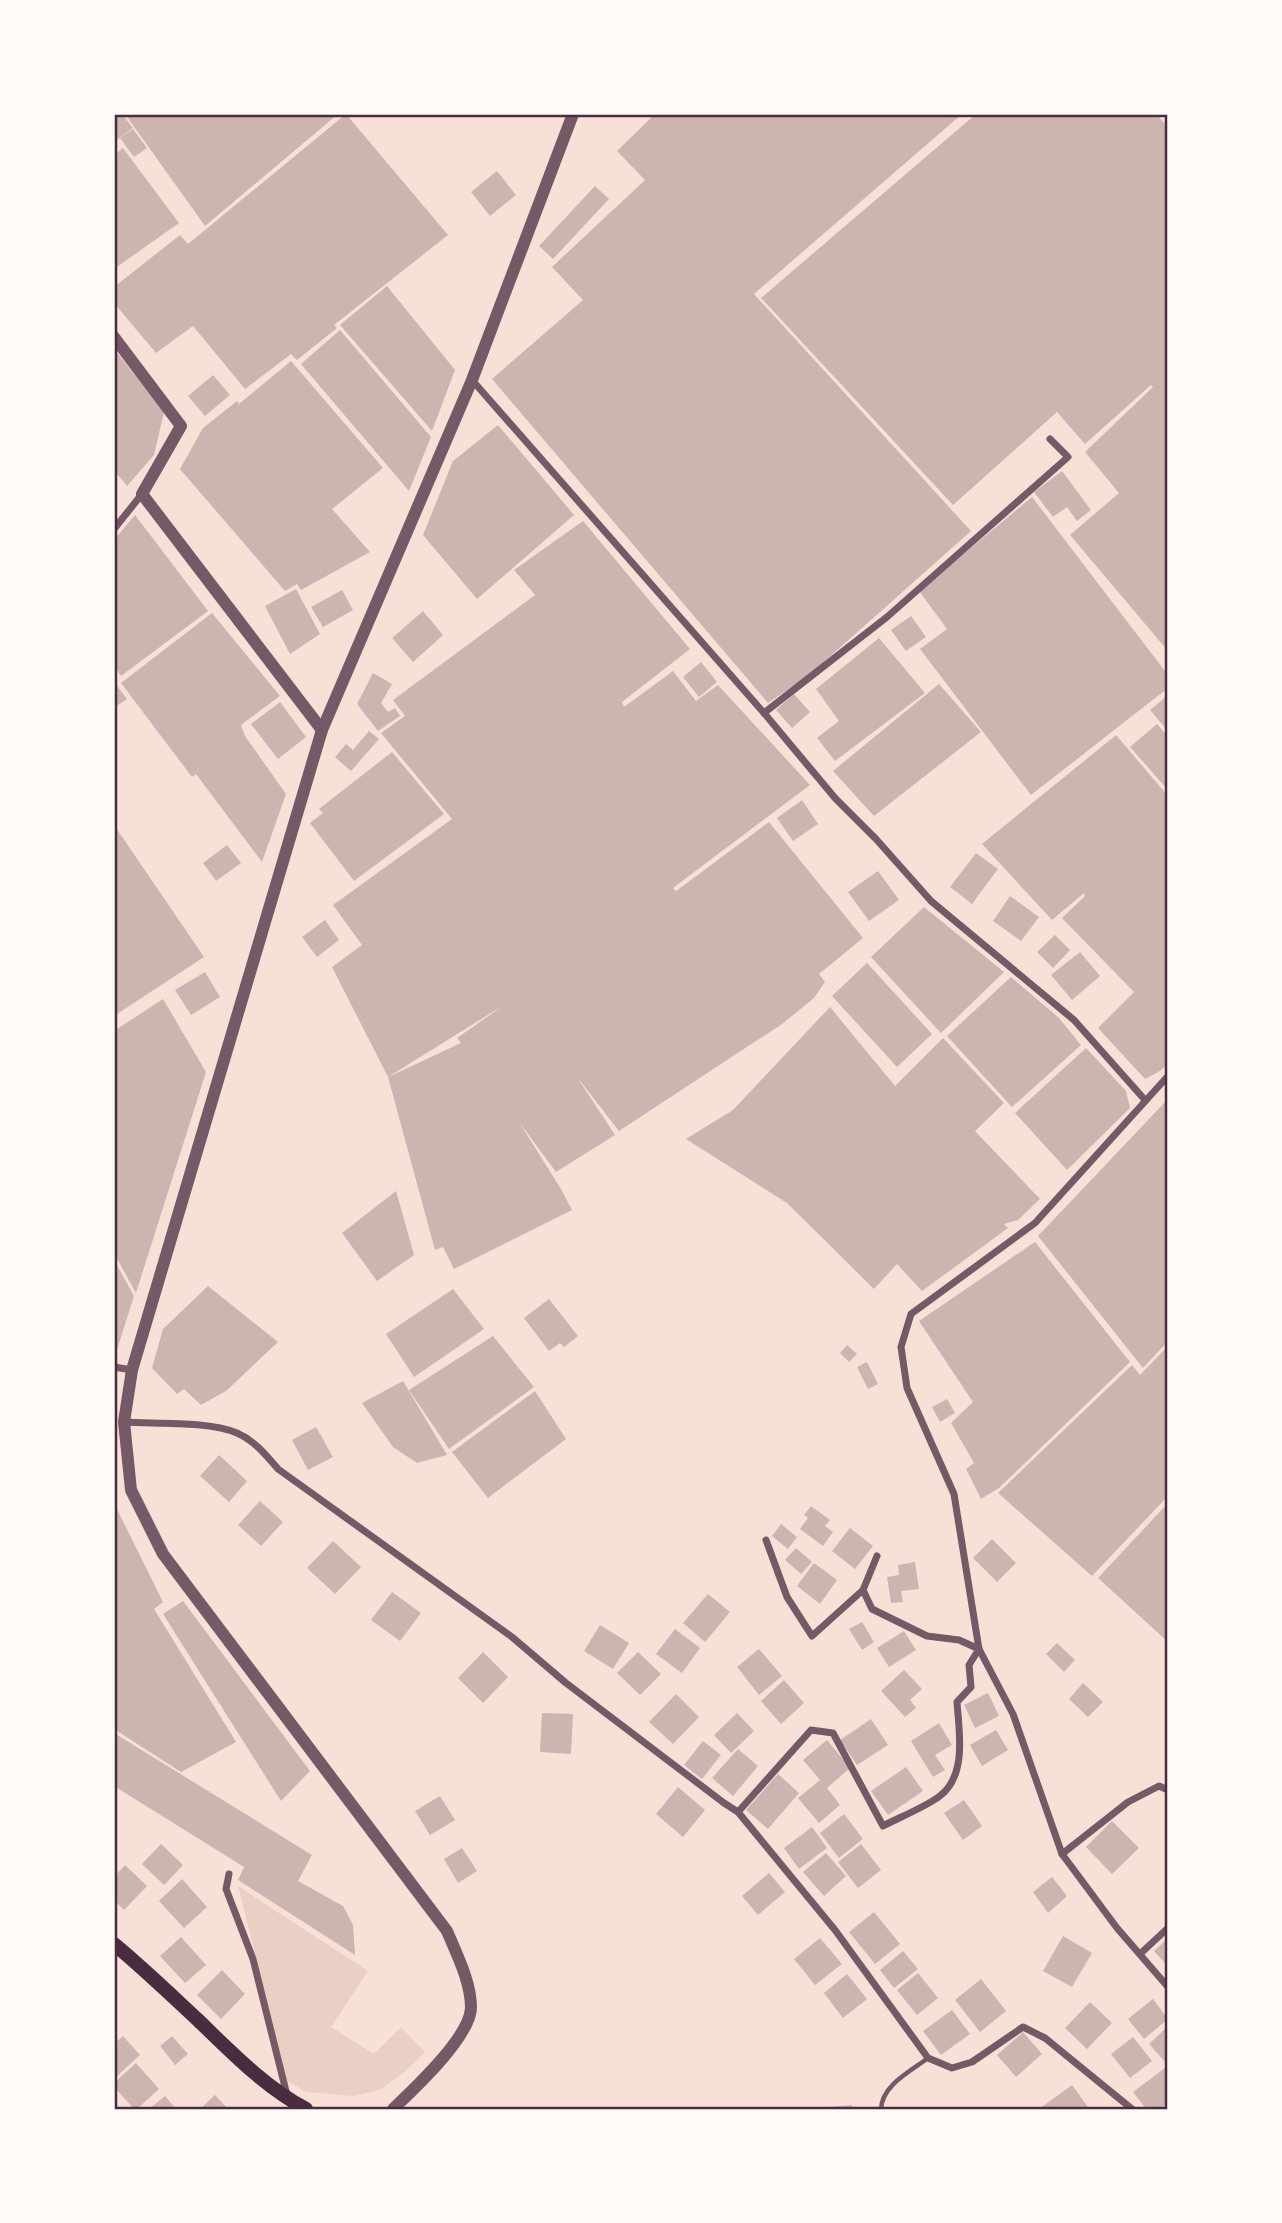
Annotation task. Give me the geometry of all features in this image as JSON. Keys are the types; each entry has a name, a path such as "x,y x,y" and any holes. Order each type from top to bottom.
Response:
{"main road":[{"path":"114,1944 156,1980 250,2071 306,2109"}],"street":[{"path":"393,2109 456,2043 471,2011 466,1981 447,1931 163,1554 131,1490 124,1422 132,1370 322,730 472,380 573,114"},
{"path":"114,337 181,426 142,494 114,528"},
{"path":"472,380 764,713 835,798 931,901 1074,1020 1145,1100"},
{"path":"764,713 887,617 1068,457 1050,439"},
{"path":"142,494 322,730"},
{"path":"1168,1076 1035,1223 911,1314 901,1347 907,1388 954,1494 979,1649 1013,1714 1062,1854 1117,1928 1168,1987"},
{"path":"114,1367 132,1370"},
{"path":"124,1422 205,1426 237,1433 258,1446 278,1469 512,1637 566,1683 738,1812 835,1930 929,2058 952,2068 972,2062 1023,2027 1045,2038 1132,2109"},
{"path":"766,1540 787,1597 813,1636 863,1590 877,1556"},
{"path":"863,1590 872,1609 927,1636 959,1640 979,1649"},
{"path":"738,1812 811,1730 833,1732 883,1826 942,1795 955,1775 960,1743 957,1702 971,1687 969,1665 979,1649"},
{"path":"1062,1854 1128,1802 1159,1786 1168,1790"},
{"path":"229,1874 226,1889 253,1959 289,2099"},
{"path":"1140,1954 1168,1928"}],"lane":[{"path":"881,2109 893,2083 929,2058"}],"shaded area":[{"path":"238,1886 368,1971 331,2027 374,2054 401,2027 425,2052 380,2090 353,2096 306,2092 287,2081"}],"building":[{"path":"114,114 122,114 133,128 114,142"},
{"path":"125,114 338,114 205,226"},
{"path":"346,114 448,235 334,325 337,328 297,360 291,354 245,389 193,326 156,353 114,303 114,287 180,235 188,244"},
{"path":"655,114 962,114 754,294 971,531 808,676 768,703 492,379 583,300 552,267 645,180 617,151"},
{"path":"976,114 1156,114 1168,127 1168,651 1070,535 1119,493 1085,452 1153,387 1151,385 1085,444 1057,412 953,505 761,298"},
{"path":"133,129 147,148 134,157 120,138"},
{"path":"123,148 179,223 114,269 114,155"},
{"path":"497,171 516,195 490,216 471,192"},
{"path":"595,186 609,199 553,259 539,246"},
{"path":"387,286 455,370 432,431 340,325"},
{"path":"340,330 431,437 409,491 301,364"},
{"path":"114,349 164,412 154,455 127,486 114,470"},
{"path":"291,361 383,468 332,509 370,552 301,590 297,584 285,591 180,469 203,428 237,401 239,404"},
{"path":"213,375 230,395 205,416 188,396"},
{"path":"498,425 574,515 477,599 423,535 453,461"},
{"path":"1062,471 1091,510 1077,521 1067,507 1053,517 1034,492"},
{"path":"1032,497 1168,675 1168,688 1031,795 920,649 947,629 919,591"},
{"path":"135,515 208,611 121,676 114,665 114,540"},
{"path":"583,521 690,649 622,702 624,707 673,671 696,701 718,685 810,785 673,888 676,891 769,822 863,938 819,974 825,982 814,998 782,1024 619,1131 577,1077 615,1135 556,1172 519,1122 572,1210 454,1269 443,1247 435,1250 388,1077 332,967 362,945 333,905 452,819 381,733 405,716 393,700 535,595 514,570","holes":["504,1005 457,1038 461,1043 388,1077"]},
{"path":"296,589 320,634 290,654 265,606"},
{"path":"342,590 353,610 323,627 311,607"},
{"path":"423,611 443,635 413,662 392,638"},
{"path":"212,613 280,696 241,725 245,736 286,794 262,862 196,774 192,777 121,683"},
{"path":"911,616 926,637 906,651 891,630"},
{"path":"879,638 925,693 835,761 817,738 839,721 816,689"},
{"path":"701,662 717,682 699,697 683,677"},
{"path":"373,673 392,684 381,703 388,712 395,708 400,716 378,731 357,704"},
{"path":"114,682 127,699 114,708"},
{"path":"939,684 981,732 874,816 833,771"},
{"path":"794,694 810,712 792,728 776,710"},
{"path":"1168,695 1168,731 1150,710"},
{"path":"280,702 306,737 278,759 251,724"},
{"path":"1157,724 1168,737 1168,790 1130,747"},
{"path":"369,731 379,739 351,771 335,757 346,744 353,750"},
{"path":"1116,735 1168,796 1168,1063 1145,1079 1098,1028 1134,992 1062,918 1085,896 1084,893 1052,920 982,844"},
{"path":"392,752 444,814 354,881 310,823 323,813 319,809"},
{"path":"802,800 818,824 793,841 777,818"},
{"path":"114,825 204,957 114,1016"},
{"path":"227,845 241,863 216,881 203,863"},
{"path":"976,853 998,869 972,904 950,887"},
{"path":"878,871 899,900 869,921 848,892"},
{"path":"1010,896 1039,917 1021,941 993,921"},
{"path":"924,907 1004,972 941,1033 871,957"},
{"path":"325,920 339,940 317,957 302,937"},
{"path":"1055,935 1070,950 1053,968 1037,952"},
{"path":"1080,952 1100,976 1072,1000 1051,975"},
{"path":"867,963 932,1034 897,1067 832,996"},
{"path":"205,972 220,997 191,1015 175,990"},
{"path":"1011,977 1059,1018 1081,1045 1012,1107 947,1036"},
{"path":"163,999 206,1072 136,1293 114,1253 114,1031"},
{"path":"830,1007 895,1086 943,1038 1004,1103 975,1131 1040,1199 1018,1220 1004,1224 1008,1228 922,1291 897,1264 874,1289 787,1203 686,1139 733,1110"},
{"path":"1086,1048 1126,1091 1130,1108 1067,1170 1015,1113"},
{"path":"1168,1099 1168,1341 1143,1368 1038,1236"},
{"path":"396,1191 414,1255 377,1281 342,1233"},
{"path":"1035,1242 1130,1362 999,1488 981,1499 966,1469 974,1463 951,1423 973,1402 919,1321"},
{"path":"114,1260 134,1296 114,1359"},
{"path":"208,1286 278,1342 226,1391 201,1405 184,1389 177,1394 152,1368 163,1329"},
{"path":"453,1289 484,1329 414,1377 386,1334"},
{"path":"549,1299 578,1336 564,1347 560,1343 549,1351 524,1318"},
{"path":"493,1336 534,1387 449,1449 409,1390"},
{"path":"847,1345 857,1354 849,1362 840,1353"},
{"path":"1168,1346 1168,1496 1092,1576 998,1493 1132,1365 1140,1375"},
{"path":"867,1362 878,1384 868,1389 857,1367"},
{"path":"403,1381 447,1455 417,1463 393,1447 362,1403"},
{"path":"535,1391 566,1439 488,1498 452,1452"},
{"path":"947,1399 955,1413 940,1422 932,1407"},
{"path":"316,1427 333,1457 308,1470 292,1440"},
{"path":"219,1455 247,1481 229,1502 200,1476"},
{"path":"260,1501 283,1522 261,1546 238,1525"},
{"path":"114,1503 163,1602 154,1609 236,1742 181,1772 114,1729"},
{"path":"1168,1503 1168,1642 1098,1578"},
{"path":"811,1506 830,1520 825,1526 833,1532 823,1546 800,1529 808,1518 804,1515"},
{"path":"781,1524 797,1537 788,1549 772,1536"},
{"path":"850,1528 873,1546 855,1569 832,1551"},
{"path":"992,1539 1016,1563 997,1582 973,1558"},
{"path":"333,1541 361,1567 335,1594 307,1568"},
{"path":"796,1548 812,1562 801,1574 785,1560"},
{"path":"915,1562 919,1589 901,1591 903,1602 891,1603 887,1577 899,1575 898,1565"},
{"path":"814,1563 837,1580 820,1604 797,1586"},
{"path":"392,1592 421,1613 400,1641 371,1620"},
{"path":"708,1594 730,1612 705,1642 683,1623"},
{"path":"183,1601 310,1771 281,1801 163,1614"},
{"path":"862,1622 874,1642 862,1650 849,1629"},
{"path":"600,1625 629,1643 613,1669 584,1651"},
{"path":"675,1629 700,1648 682,1673 656,1654"},
{"path":"904,1631 916,1650 889,1667 877,1648"},
{"path":"1057,1643 1075,1660 1064,1672 1046,1654"},
{"path":"759,1649 782,1676 759,1695 737,1667"},
{"path":"483,1652 508,1677 483,1703 458,1678"},
{"path":"638,1652 661,1674 640,1695 617,1673"},
{"path":"904,1670 922,1689 910,1700 916,1708 905,1717 881,1691"},
{"path":"784,1680 804,1703 781,1724 761,1701"},
{"path":"1083,1683 1103,1702 1088,1717 1069,1699"},
{"path":"988,1693 999,1716 975,1728 964,1705"},
{"path":"676,1694 699,1717 673,1744 649,1722"},
{"path":"542,1713 573,1714 571,1754 540,1752"},
{"path":"737,1713 754,1731 731,1753 714,1735"},
{"path":"871,1719 888,1745 857,1765 840,1740"},
{"path":"939,1723 952,1745 935,1755 945,1770 933,1777 911,1741"},
{"path":"996,1730 1008,1750 982,1766 970,1745"},
{"path":"114,1733 312,1855 298,1881 343,1906 353,1925 355,1955 238,1880 244,1867 114,1786"},
{"path":"827,1740 850,1768 827,1788 840,1805 819,1823 798,1798 820,1780 803,1760"},
{"path":"703,1741 721,1755 702,1779 684,1765"},
{"path":"738,1749 758,1766 733,1796 712,1778"},
{"path":"906,1767 923,1791 888,1815 871,1791"},
{"path":"778,1774 799,1793 768,1829 746,1810"},
{"path":"678,1787 705,1810 683,1837 656,1814"},
{"path":"440,1796 455,1820 430,1835 415,1811"},
{"path":"964,1800 982,1826 963,1840 944,1813"},
{"path":"844,1814 863,1839 839,1858 820,1833"},
{"path":"1112,1821 1139,1848 1112,1874 1086,1847"},
{"path":"812,1827 827,1848 799,1869 784,1848"},
{"path":"161,1844 183,1865 164,1885 142,1864"},
{"path":"861,1844 881,1870 858,1888 838,1862"},
{"path":"462,1848 477,1871 458,1883 444,1859"},
{"path":"826,1853 846,1876 824,1896 803,1872"},
{"path":"125,1865 147,1886 124,1910 114,1900 114,1877"},
{"path":"769,1873 785,1892 758,1915 742,1896"},
{"path":"1052,1877 1067,1896 1048,1913 1033,1892"},
{"path":"182,1879 207,1907 184,1928 159,1901"},
{"path":"874,1912 900,1944 875,1964 849,1932"},
{"path":"1063,1936 1092,1953 1072,1987 1043,1971"},
{"path":"181,1937 206,1965 185,1983 160,1956"},
{"path":"820,1938 842,1964 815,1985 794,1959"},
{"path":"1168,1938 1168,1967 1154,1951"},
{"path":"903,1951 918,1969 894,1988 880,1970"},
{"path":"222,1970 245,1994 221,2019 197,1995"},
{"path":"918,1973 938,1998 917,2015 897,1990"},
{"path":"847,1974 867,1999 843,2018 824,1993"},
{"path":"981,1979 1006,2011 980,2032 955,2000"},
{"path":"1153,1999 1168,2019 1144,2039 1128,2019"},
{"path":"1090,2002 1112,2023 1087,2049 1065,2028"},
{"path":"952,2010 970,2034 941,2055 923,2031"},
{"path":"1168,2026 1168,2062 1166,2063 1149,2044"},
{"path":"1023,2032 1042,2054 1016,2077 997,2055"},
{"path":"123,2036 140,2055 116,2077 114,2044"},
{"path":"172,2036 188,2054 175,2065 160,2046"},
{"path":"1133,2037 1152,2061 1130,2078 1111,2054"},
{"path":"136,2063 159,2089 134,2109 114,2087 114,2083"},
{"path":"1165,2068 1168,2072 1168,2103 1160,2109 1146,2109 1133,2092"},
{"path":"1072,2085 1088,2107 1039,2109"},
{"path":"215,2095 228,2109 200,2109"},
{"path":"165,2096 176,2109 149,2109"},
{"path":"852,2105 853,2109 827,2109 827,2107"}]}
